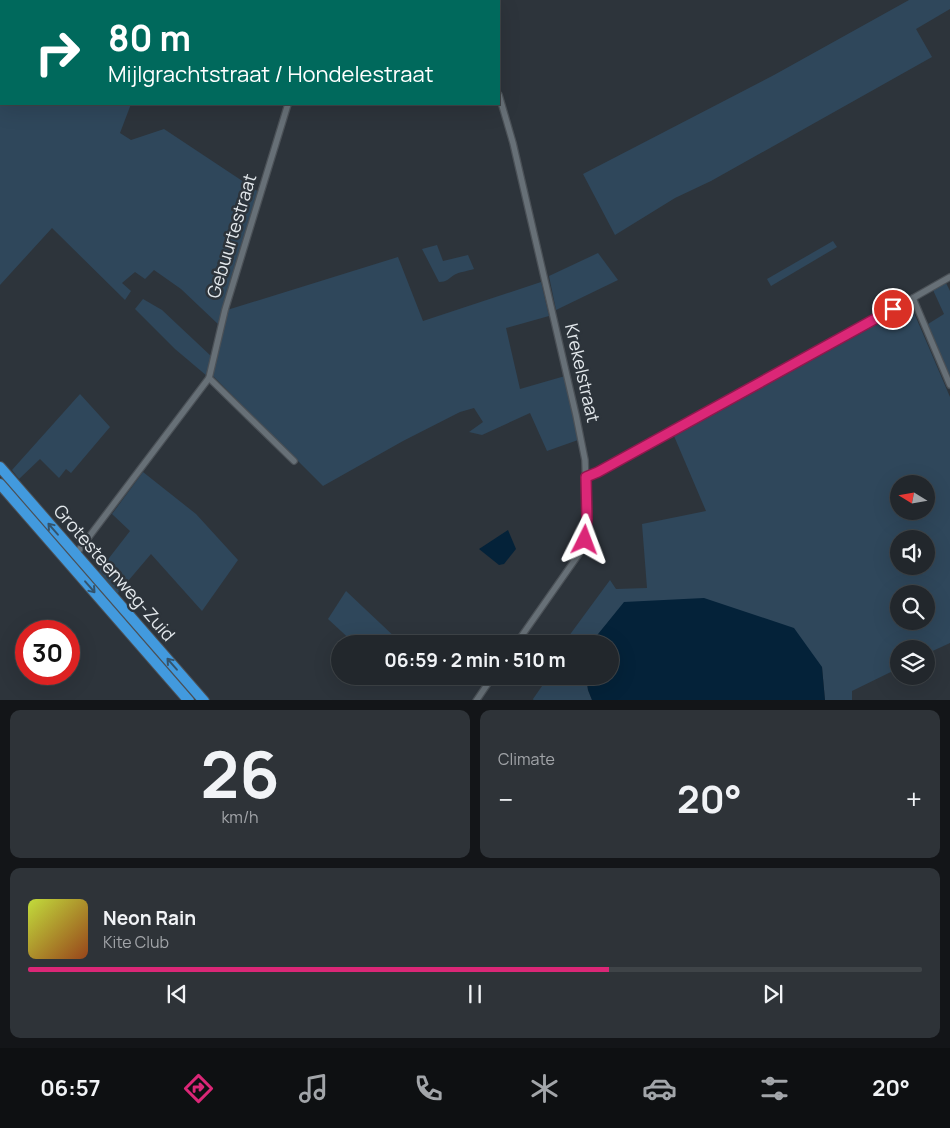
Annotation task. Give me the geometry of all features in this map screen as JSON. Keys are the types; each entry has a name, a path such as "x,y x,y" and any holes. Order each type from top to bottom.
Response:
{"highway":[{"name":"Grotesteenweg-Zuid","path":"0,467 204,700"},
{"name":"Grotesteenweg-Zuid","path":"0,484 189,700"}],"street":[{"name":"Krekelstraat","path":"500,98 513,143 571,394 583,450 586,477 587,519 585,540 579,554 522,635"},
{"name":"Gebuurtestraat","path":"76,554 209,378 225,310 288,105"},
{"path":"586,477 658,440 950,277"},
{"path":"913,298 950,385"},
{"path":"209,378 294,461"},
{"path":"476,700 487,685"}],"shaded area":[{"path":"909,0 950,0 950,9 916,29 932,57 711,181 675,198 615,235 583,174 774,75"},
{"path":"0,105 131,105 120,133 131,140 164,129 259,192 219,325 181,289 154,270 145,279 135,272 122,283 131,291 125,300 52,228 0,285"},
{"path":"833,241 837,247 771,286 767,279"},
{"path":"437,245 443,261 468,255 474,269 458,273 446,281 439,282 422,249"},
{"path":"598,253 618,280 556,310 549,276"},
{"path":"398,257 423,321 541,282 549,316 506,328 520,389 565,376 578,440 547,451 530,413 482,435 469,432 483,422 474,408 460,412 403,441 323,486 212,375 227,310"},
{"path":"946,283 950,291 950,376 928,324 944,314 933,290"},
{"path":"143,299 162,310 212,357 207,376 175,349 135,309"},
{"path":"910,306 912,308 950,397 950,643 935,650 935,640 890,640 890,672 852,691 852,700 825,700 822,667 625,602 598,635 570,635 610,580 616,589 647,588 642,524 706,511 674,436"},
{"path":"80,394 110,427 71,473 66,469 59,478 40,459 19,479 12,470"},
{"path":"143,472 196,514 238,560 202,611 151,554 117,594 99,571 130,531 112,514"},
{"path":"508,530 516,549 504,564 499,565 479,549"},
{"path":"346,591 393,635 345,635 328,619"},
{"path":"704,598 794,628 822,667 825,700 592,700 587,685 619,685 619,635 597,635 624,602"},
{"path":"543,685 587,685 592,700 534,700"}],"route":[{"path":"585,540 587,519 586,477 798,363 893,309"}]}
